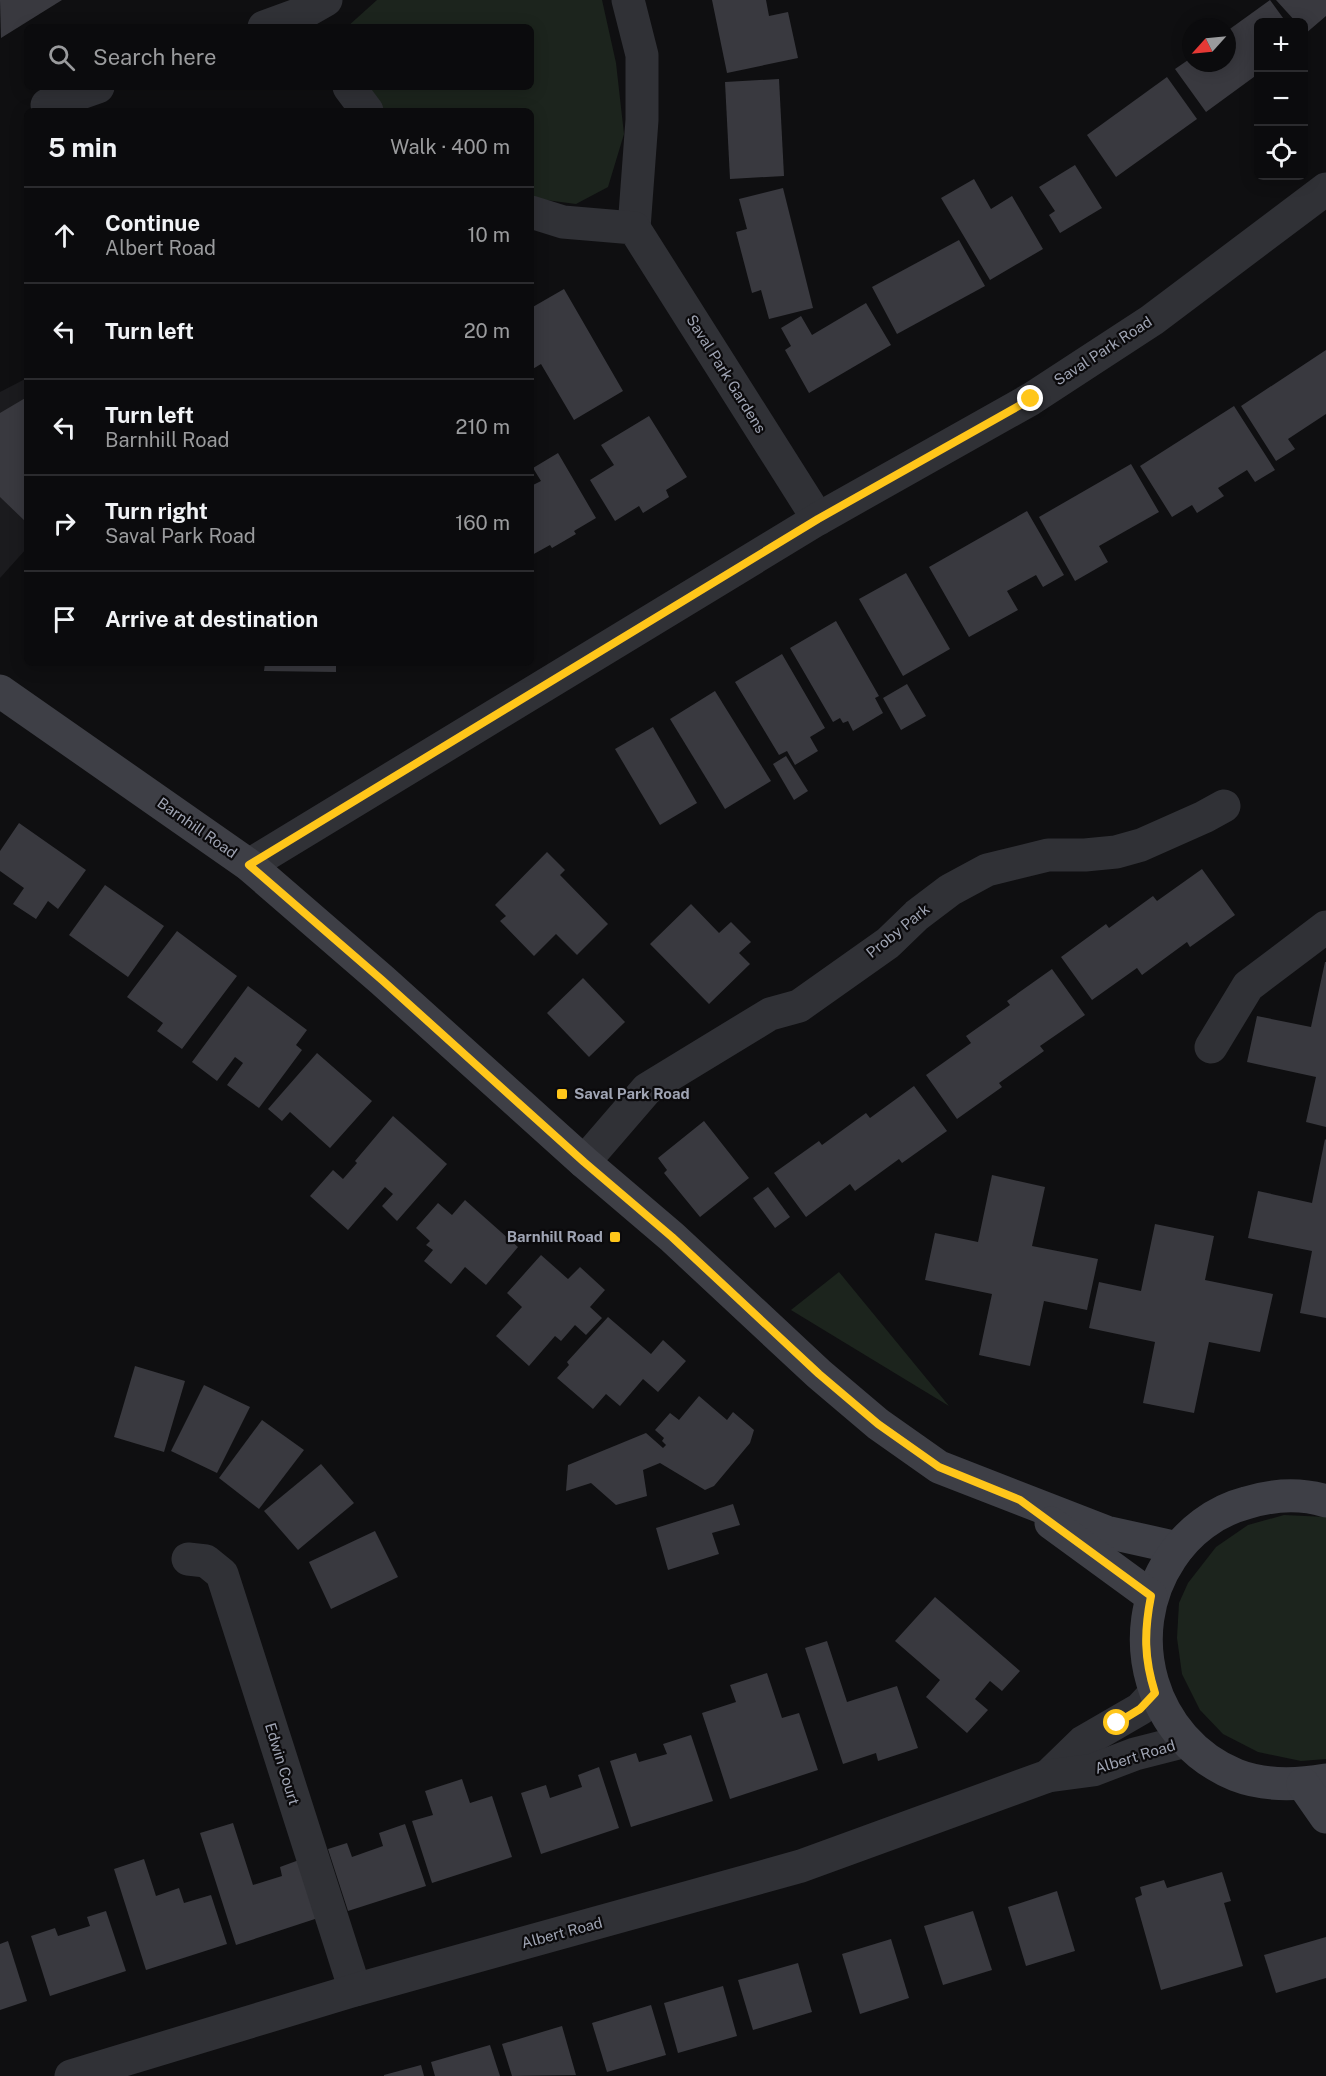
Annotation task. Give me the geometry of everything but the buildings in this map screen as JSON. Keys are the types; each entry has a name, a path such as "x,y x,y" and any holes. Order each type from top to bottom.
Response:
{"main road":[{"name":"Barnhill Road","path":"0,691 249,865 672,1237 819,1374 878,1424 939,1467 1106,1532 1178,1548"},
{"path":"1326,1501 1311,1496 1268,1496 1231,1507 1198,1527 1178,1548 1162,1572 1151,1596 1146,1623 1145,1650 1155,1693 1170,1722 1186,1742 1206,1758 1236,1774 1259,1782 1315,1782 1326,1817"},
{"name":"Barnhill Road","path":"1020,1500 1151,1596"}],"street":[{"path":"534,213 563,222 634,228 642,120 642,55 628,0"},
{"path":"275,24 315,13"},
{"path":"47,105 90,90"},
{"path":"351,90 365,108"},
{"name":"Saval Park Road","path":"249,865 818,519 1040,393 1152,320 1326,189"},
{"name":"Saval Park Gardens","path":"634,228 818,519"},
{"name":"Proby Park","path":"584,1162 647,1089 770,1014 800,1005 888,943 917,915 950,890 987,870 1048,855 1116,852 1141,845 1204,818 1224,806"},
{"path":"1211,1047 1248,986 1326,927"},
{"name":"Edwin Court","path":"188,1559 206,1561 222,1574 355,1990"},
{"name":"Albert Road","path":"1048,1776 1083,1742 1140,1709 1155,1693"},
{"name":"Albert Road","path":"71,2076 355,1990 801,1866 1048,1776 1093,1770 1135,1754 1186,1742"}],"shaded area":[{"path":"377,0 602,0 616,63 624,134 608,187 576,204 534,198 534,108 383,108 369,90 534,90 534,24 350,24"},
{"path":"24,380 24,551 0,578 0,392"},
{"path":"839,1272 949,1406 791,1310"},
{"path":"1284,1515 1326,1517 1326,1759 1301,1761 1258,1752 1223,1734 1200,1710 1182,1674 1177,1638 1179,1603 1188,1583 1216,1547 1248,1525"}],"place":[{"name":"Saval Park Road","path":"562,1094"},
{"name":"Barnhill Road","path":"615,1237"}],"route":[{"path":"1031,399 818,519 249,865 672,1237 819,1374 878,1424 939,1467 1020,1500 1151,1596 1146,1623 1145,1650 1155,1693 1140,1709 1117,1723"}]}
